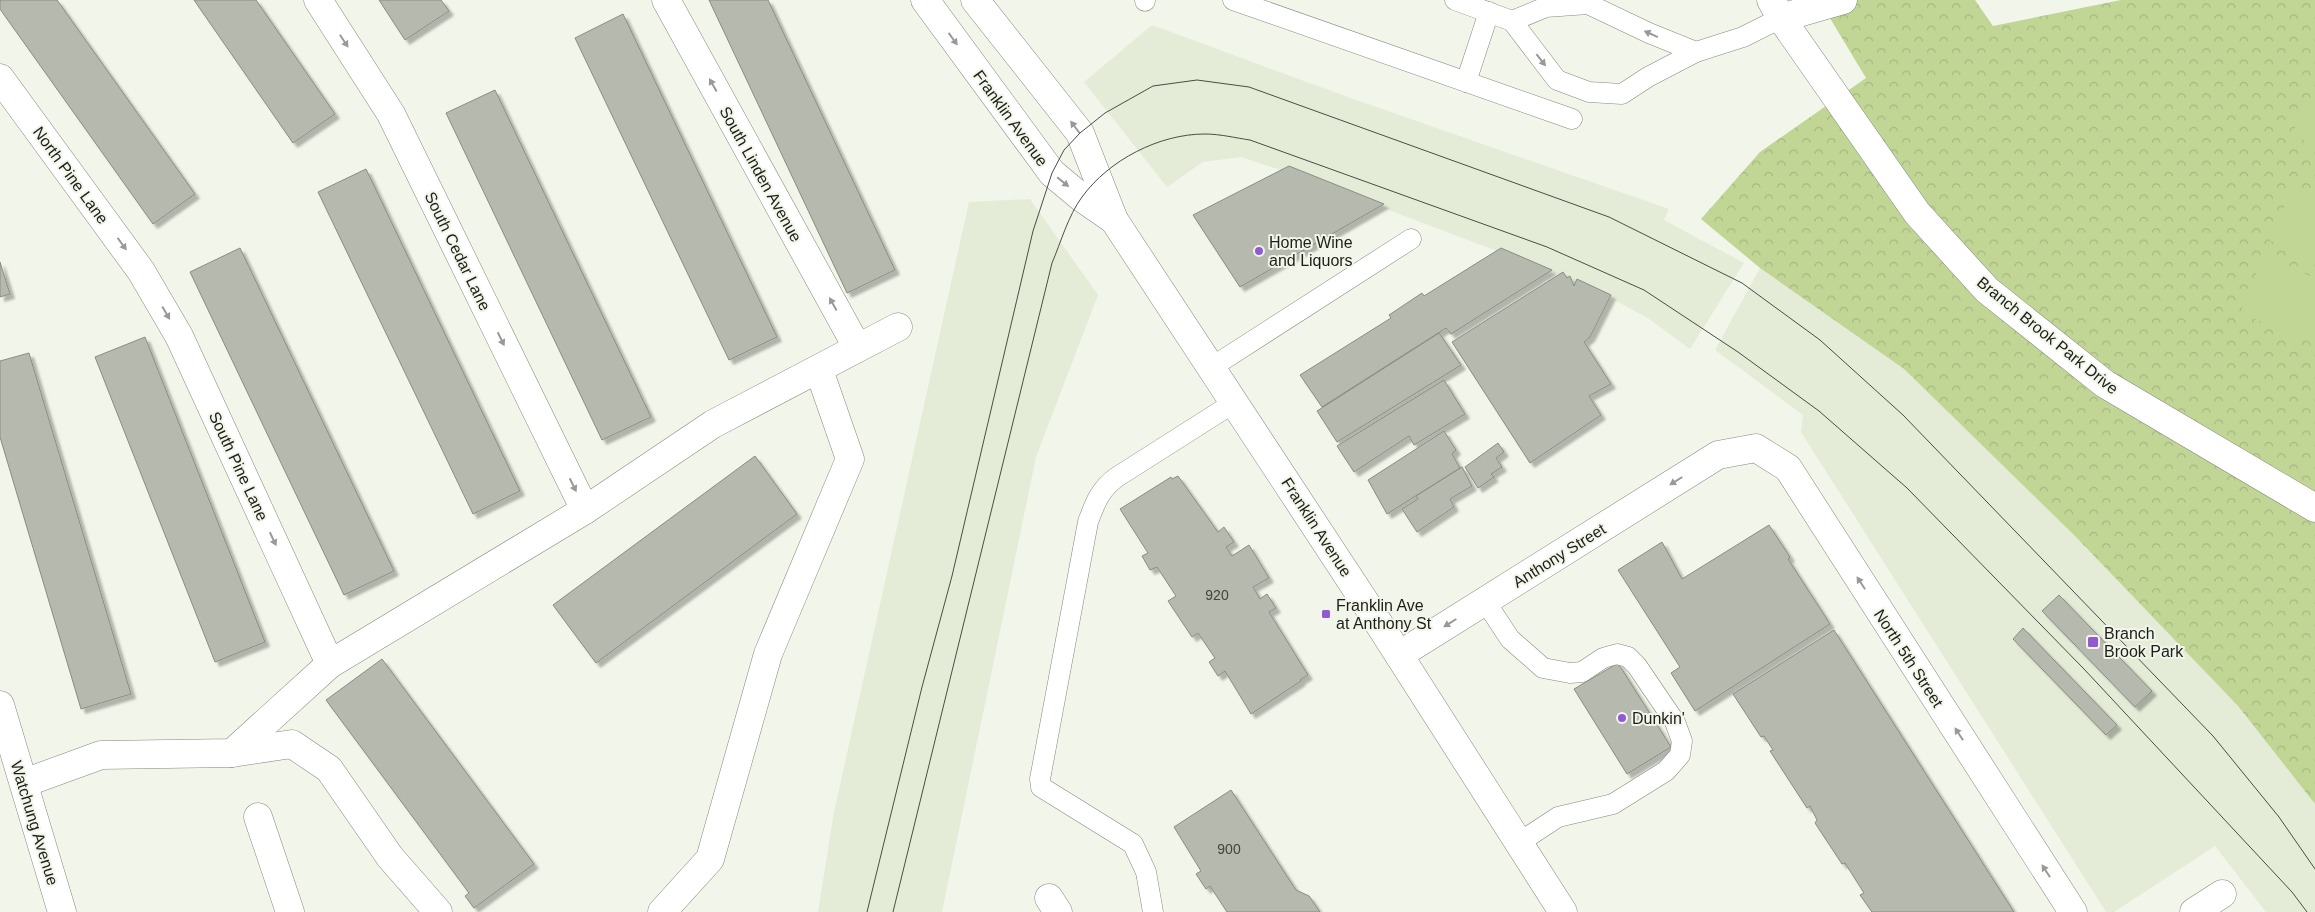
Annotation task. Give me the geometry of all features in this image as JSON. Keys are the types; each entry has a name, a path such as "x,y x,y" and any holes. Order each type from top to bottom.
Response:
{"street":[{"name":"South Cedar Lane","path":"318,0 391,114 585,510"},
{"name":"South Linden Avenue","path":"666,0 857,347"},
{"name":"Franklin Avenue","path":"925,0 1052,173 1082,198 1114,220"},
{"name":"Franklin Avenue","path":"975,0 1080,133 1114,220 1399,654 1563,912"},
{"path":"1776,9 1843,0"},
{"name":"Branch Brook Park Drive","path":"1776,9 1917,213 1987,290 2105,384 2315,508"},
{"name":"North Pine Lane","path":"0,78 141,271"},
{"name":"South Pine Lane","path":"141,271 180,336 330,664"},
{"path":"232,753 330,664 585,510 713,424 819,370 857,347 898,326"},
{"path":"662,912 710,859 768,654 850,459 819,370"},
{"name":"North 5th Street","path":"1718,455 1756,448 1788,468 2073,912"},
{"name":"Anthony Street","path":"1399,654 1718,455"},
{"name":"Watchung Avenue","path":"0,705 62,912"},
{"path":"24,783 101,755 232,753 292,744 329,769 390,857 438,912"},
{"path":"258,817 290,912"},
{"path":"2194,912 2222,894"}],"lane":[{"path":"1233,0 1273,7 1466,82 1572,119"},
{"path":"1455,0 1512,20 1557,80 1589,92 1622,94 1648,77 1696,52 1743,37 1776,9"},
{"path":"1512,20 1546,7 1588,4 1649,33 1696,52"},
{"path":"1466,82 1489,12"},
{"path":"1212,367 1411,239"},
{"path":"1153,912 1146,872 1133,844 1041,787 1040,779 1088,522 1096,499 1106,485 1117,477 1235,402"},
{"path":"1485,601 1510,639 1543,668 1570,673 1582,672 1603,658 1617,654 1628,657 1638,666 1676,722 1682,741 1680,754 1666,771 1613,804 1558,817 1520,842"}],"shaded area":[{"path":"1152,25 1345,96 1669,209 1664,220 1744,263 1690,349 1649,319 1589,286 1302,177 1241,157 1203,162 1167,187 1084,82"},
{"path":"1030,199 1098,295 1036,457 942,912 818,912 834,812 969,202"},
{"path":"1760,268 1904,369 2074,535 2238,706 2315,804 2315,912 2266,912 2215,846 2114,912 2106,912 1801,432 1803,415 1715,350"}],"green space":[{"name":"Branch Brook Park","path":"1819,0 1975,0 1993,26 2121,0 2315,0 2315,804 2238,706 2074,535 1904,369 1760,268 1701,219 1760,152 1866,78"},
{"path":"2305,102 2315,106 2315,145 2292,135"},
{"path":"2294,185 2315,194 2315,260 2270,241"},
{"path":"2263,256 2315,278 2315,344 2240,313"}],"building":[{"path":"0,0 57,0 195,194 153,224 0,9"},
{"path":"194,0 256,0 335,114 293,143"},
{"path":"379,0 441,0 449,11 405,40"},
{"path":"709,0 768,0 895,270 847,293"},
{"path":"623,14 777,337 729,360 575,38"},
{"path":"495,90 651,417 602,440 446,113"},
{"name":"Home Wine and Liquors","path":"1289,166 1384,204 1240,287 1193,215"},
{"path":"366,169 520,491 473,514 318,192"},
{"path":"240,248 394,571 344,595 190,272"},
{"path":"1501,248 1552,270 1451,334 1446,328 1322,407 1300,375 1391,318 1389,315 1422,293 1424,296"},
{"path":"0,262 10,294 0,297"},
{"path":"1563,272 1567,278 1570,276 1574,286 1577,279 1611,295 1590,337 1584,342 1611,384 1589,396 1601,415 1530,463 1452,342"},
{"path":"1439,333 1461,365 1337,442 1317,411"},
{"path":"145,337 265,642 215,662 95,357"},
{"path":"29,353 131,694 81,709 0,437 0,361"},
{"path":"1444,380 1465,414 1414,445 1409,436 1354,472 1337,446"},
{"path":"1444,431 1456,450 1452,454 1460,468 1387,514 1368,480"},
{"path":"1498,443 1504,452 1496,458 1502,467 1491,474 1494,477 1478,488 1465,467"},
{"path":"755,456 797,514 596,663 553,605"},
{"path":"1462,467 1472,486 1450,499 1454,507 1417,532 1402,509 1418,499 1416,496"},
{"path":"1178,476 1218,532 1224,527 1234,542 1226,547 1232,556 1249,545 1269,578 1253,587 1260,599 1267,594 1276,608 1269,612 1308,675 1251,714 1225,671 1218,676 1209,662 1215,658 1198,633 1192,637 1168,601 1176,596 1157,567 1150,570 1142,556 1148,553 1120,509 1171,477 1172,479"},
{"path":"1769,525 1790,557 1788,559 1830,624 1695,711 1671,673 1680,667 1618,570 1662,542 1682,579"},
{"path":"2059,595 2152,691 2135,707 2042,611"},
{"path":"2023,628 2117,725 2106,735 2013,639"},
{"path":"1834,630 2014,912 1872,912 1860,895 1864,893 1845,863 1842,864 1815,823 1817,820 1810,806 1807,808 1770,751 1773,750 1764,736 1761,737 1733,694"},
{"path":"382,659 534,864 474,908 465,896 469,893 326,700"},
{"name":"Dunkin'","path":"1618,663 1671,747 1627,774 1574,689"},
{"path":"1231,790 1296,890 1309,896 1320,912 1227,912 1210,886 1206,889 1196,874 1201,871 1174,827"}],"tram line":[{"path":"867,912 922,687 952,576 1033,231 1052,173 1064,150 1080,133 1105,113 1153,86 1197,80 1249,87 1609,217 1742,283 1820,340 1903,415 2213,736 2279,817 2315,869"},
{"path":"893,912 1052,263 1065,229 1082,197 1093,184 1121,161 1153,144 1188,135 1205,134 1250,140 1547,247 1644,290 1738,352 1819,411 1907,488 2084,669 2292,892 2307,912"}],"place":[{"name":"Home Wine and Liquors","path":"1259,251"},
{"name":"Franklin Ave at Anthony St","path":"1326,614"},
{"name":"Branch Brook Park","path":"2093,642"},
{"name":"Dunkin'","path":"1622,718"}]}
